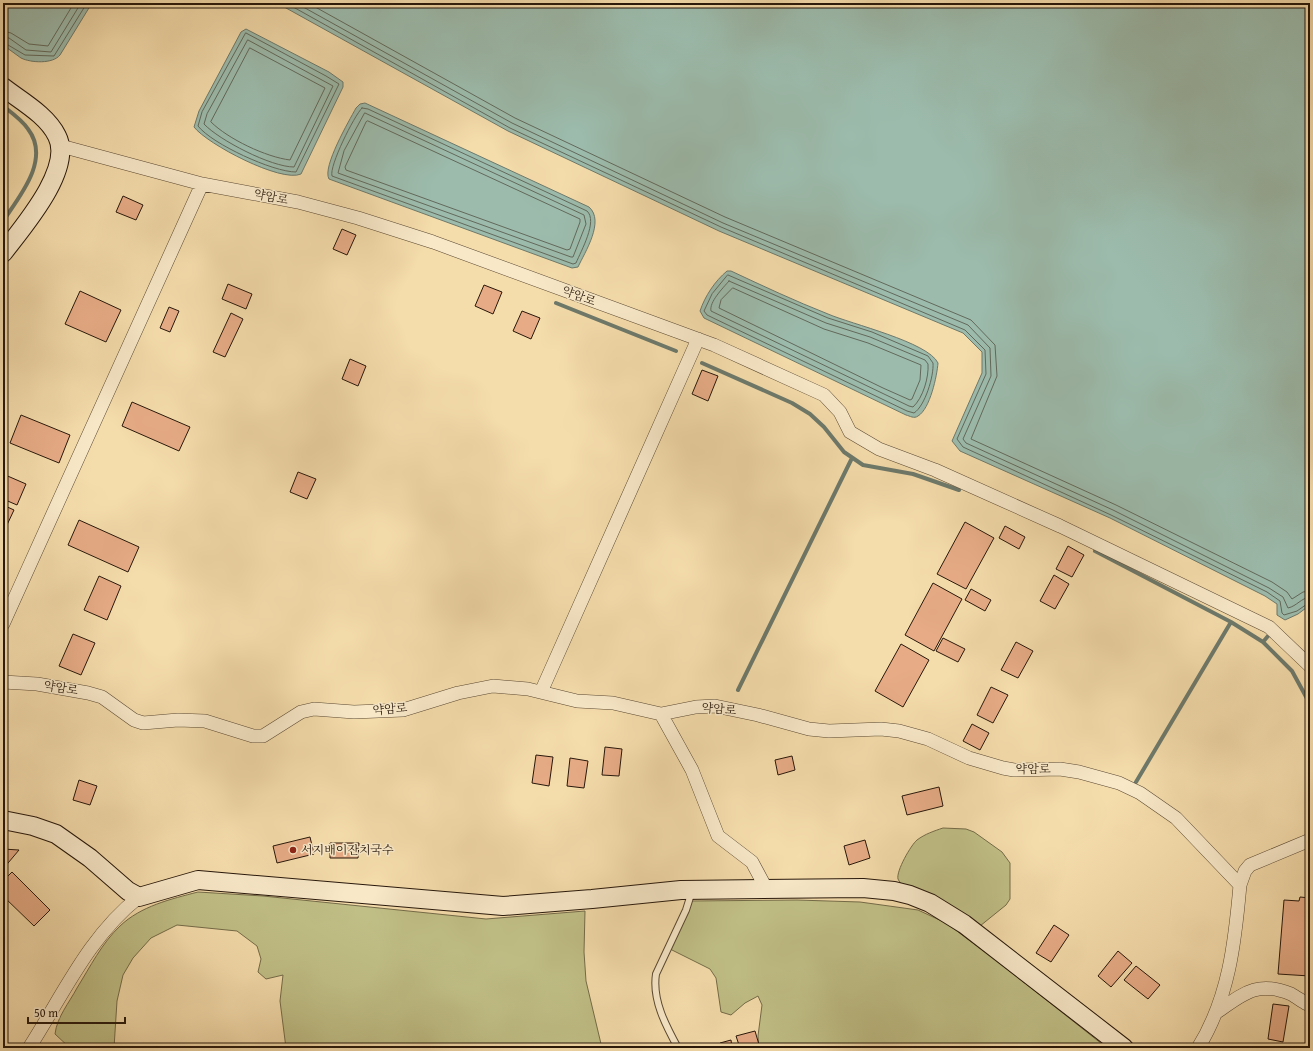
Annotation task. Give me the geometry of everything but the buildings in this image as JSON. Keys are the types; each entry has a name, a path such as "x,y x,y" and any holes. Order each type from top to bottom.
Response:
{"street":[{"path":"3,87 48,122 58,136 61,146 55,174 50,186 40,203 3,253"},
{"name":"약암로","path":"61,146 202,184 298,202 373,223 433,242 698,339 824,395 840,412 850,432 879,449 935,470 1060,526 1269,627 1310,666"},
{"path":"3,624 202,184"},
{"path":"541,692 698,339"},
{"name":"약암로","path":"3,682 37,684 102,697 134,720 143,723 178,720 205,721 254,736 263,736 301,712 314,709 354,712 404,710 458,693 493,686 512,686 577,701 613,703 661,714 696,707 715,706 758,715 808,729 829,731 881,729 899,731 928,739 969,758 1003,768 1014,770 1060,769 1102,777 1140,793 1176,818 1240,885"},
{"path":"661,714 692,770 718,836 752,862 767,890"},
{"path":"3,820 33,826 56,834 90,858 128,892 139,897"},
{"path":"1198,1048 1217,1012 1226,983 1235,941 1240,885 1245,871 1250,865 1310,840"},
{"path":"29,1048 93,944 112,922 139,897 198,880 503,906 692,890 863,888 894,891 910,895 930,903 964,924 1124,1048"},
{"path":"1217,1012 1242,995 1257,988 1292,995 1309,1007"}],"lane":[{"path":"678,1048 663,1019 658,1003 655,983 656,974 686,910 692,890"}],"shaded area":[{"path":"943,828 966,829 974,832 1002,852 1010,863 1010,899 1006,905 980,926 905,886 898,879 899,870 914,843 926,834"},
{"path":"198,892 263,896 486,919 585,911 584,952 586,981 602,1048 286,1048 280,1001 283,975 266,979 258,972 261,959 257,946 237,931 177,925 151,938 133,958 123,975 117,1001 114,1048 70,1048 55,1034 58,1022 108,940 120,926 137,913 177,897"},
{"path":"797,900 860,902 918,910 946,923 992,957 1107,1048 759,1048 758,1036 762,1005 758,996 745,1003 731,1015 721,1012 716,978 710,969 670,949 691,901"}],"water":[{"path":"3,3 92,3 60,55 52,60 42,62 25,60 3,45"},
{"path":"277,3 1310,3 1310,605 1298,614 1285,620 1277,615 1277,604 1265,596 1110,518 960,451 952,441 982,373 982,352 963,333 719,231 508,131"},
{"path":"246,29 329,72 343,82 343,87 301,174 291,175 278,173 262,168 213,143 194,127 199,111 241,32"},
{"path":"365,103 589,207 595,220 594,228 589,245 578,267 572,268 329,179 329,165 337,144 356,108 360,104"},
{"path":"727,271 731,271 791,299 828,314 905,341 931,355 938,363 932,392 926,407 918,416 912,417 906,415 704,318 700,311 705,300 711,289"}],"waterway":[{"path":"3,106 26,126 34,141 36,153 35,165 30,177 3,221"},
{"path":"556,303 676,351"},
{"path":"702,363 792,403 810,414 824,427 844,452 863,465 913,474 959,490"},
{"path":"738,690 852,458"},
{"path":"1095,551 1231,622 1263,642"},
{"path":"1136,782 1231,622"},
{"path":"1268,636 1263,642 1292,671 1310,704"}],"place":[{"name":"서지배이잔치국수","path":"293,850"}]}
